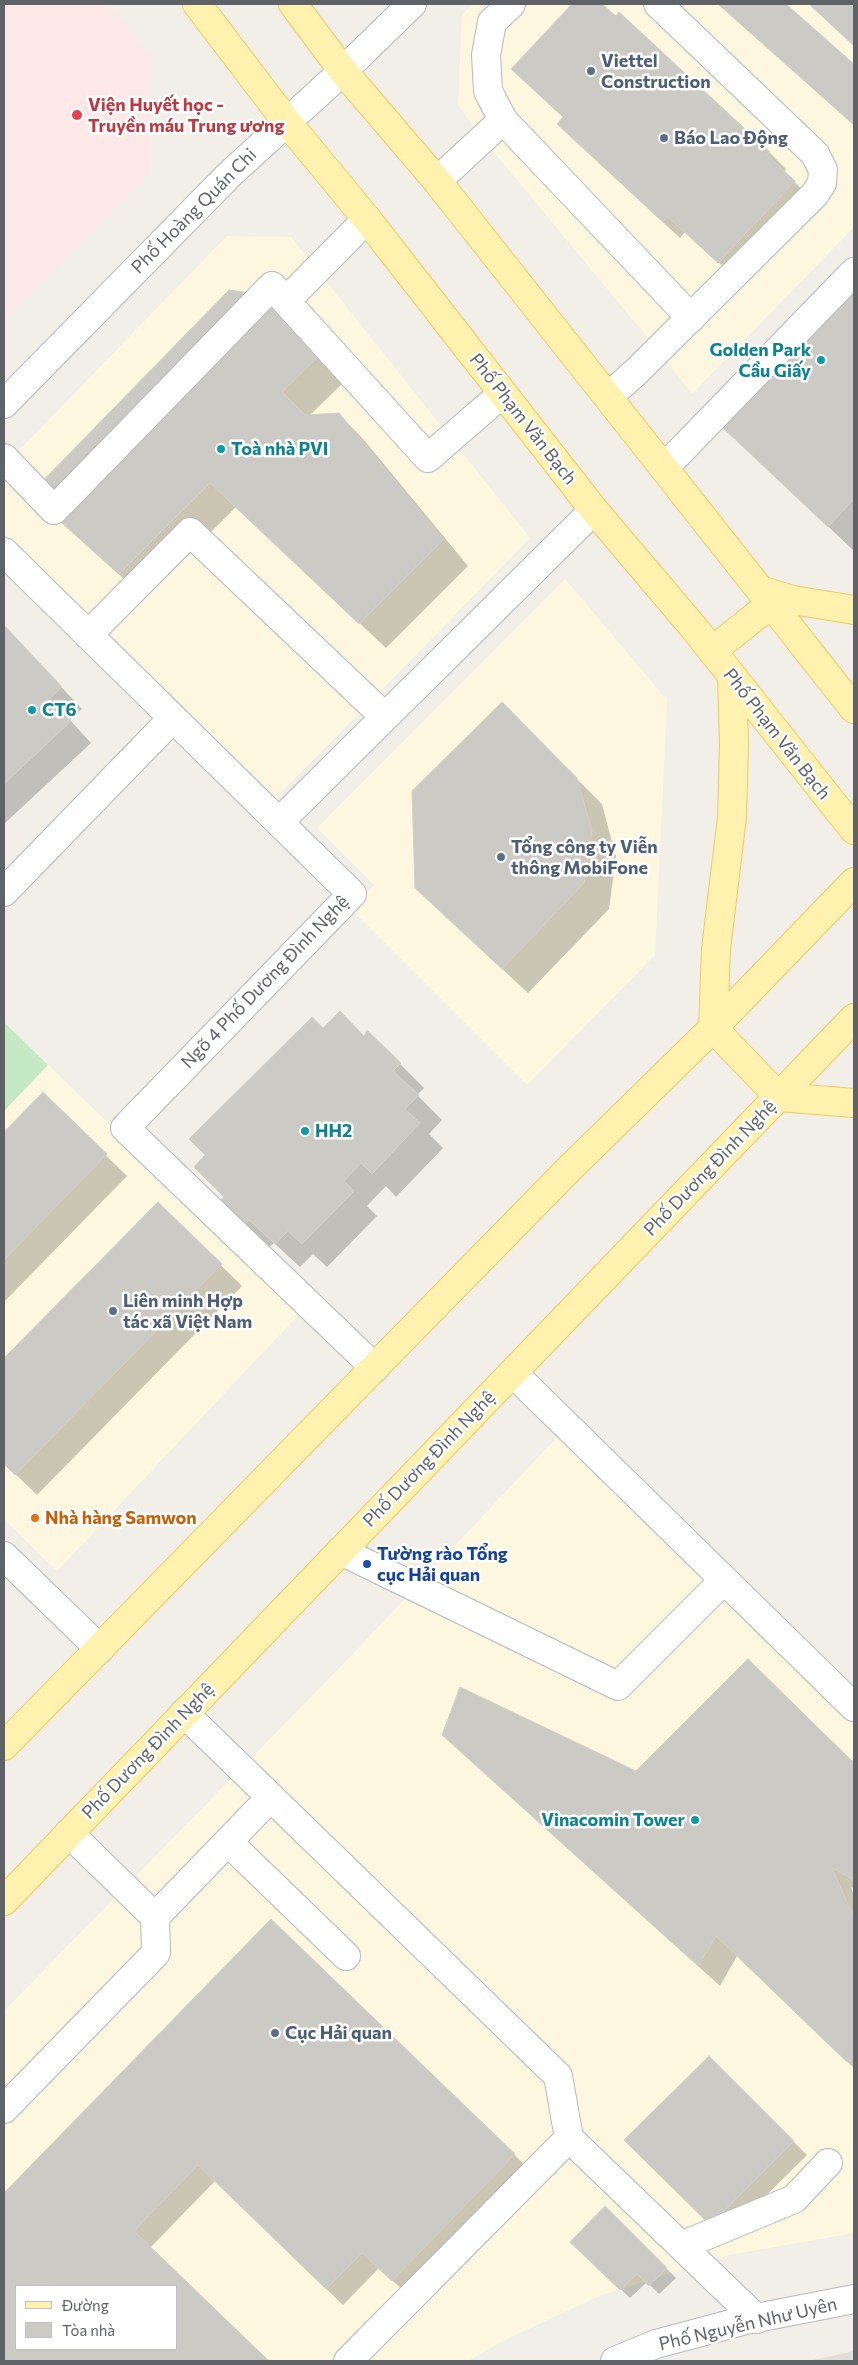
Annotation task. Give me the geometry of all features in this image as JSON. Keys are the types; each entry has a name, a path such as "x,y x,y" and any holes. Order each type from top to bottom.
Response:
{"main road":[{"name":"Phố Phạm Văn Bạch","path":"197,4 286,121 367,219 594,510 712,651 854,830"},
{"path":"293,4 343,71 437,181 854,709"},
{"path":"766,597 854,610"},
{"path":"712,651 766,597"},
{"path":"732,677 734,754 732,817 716,949 713,1028 779,1097 854,1103"},
{"path":"4,1746 567,1171 713,1028 854,882"},
{"name":"Phố Dương Đình Nghệ","path":"4,1900 854,1018"}],"street":[{"name":"Phố Hoàng Quán Chi","path":"4,404 230,174 343,71 412,4"},
{"path":"510,4 492,22 486,55 488,91 503,120 691,318"},
{"path":"608,397 816,194 822,183 822,170 815,154 658,4"},
{"path":"437,181 503,120"},
{"path":"286,301 367,219"},
{"path":"664,468 854,272"},
{"path":"4,458 54,510 272,286 428,458 503,393"},
{"path":"279,822 594,510"},
{"path":"88,635 190,532 385,717"},
{"name":"Ngõ 4 Phố Dương Đình Nghệ","path":"4,552 352,894 125,1128 375,1368"},
{"path":"4,892 173,718"},
{"path":"513,1373 854,1707"},
{"path":"341,1551 618,1686 724,1580"},
{"path":"4,1556 100,1649"},
{"path":"184,1713 558,2076 569,2138 757,2319"},
{"path":"155,1916 271,1797"},
{"path":"4,2109 156,1953 155,1916 68,1832"},
{"path":"228,1842 346,1956"},
{"path":"348,2361 569,2138"},
{"path":"681,2246 794,2199 828,2163"},
{"name":"Phố Nguyễn Như Uyên","path":"615,2361 656,2344 757,2319 854,2299"}],"shaded area":[{"name":"Viện Huyết học - Truyền máu Trung ương","path":"4,4 108,4 151,55 149,174 4,320"},
{"path":"472,4 854,4 854,227 692,394 658,350 483,139 458,105 462,15"},
{"path":"227,236 291,237 530,538 274,800 4,534 4,466"},
{"path":"565,579 667,700 655,955 527,1085 352,910 374,885 317,828"},
{"path":"4,1022 302,1311 57,1571 4,1519"},
{"path":"575,1418 854,1691 854,2233 729,2255 599,2296 503,2341 468,2361 4,2361 4,2011 349,1658"},
{"path":"854,2351 854,2361 809,2361"}],"green space":[{"path":"4,1022 48,1065 4,1111"}],"building":[{"name":"Báo Lao Động","path":"572,4 602,4 616,16 619,12 770,152 767,155 795,181 718,263 667,216 663,222 557,124 563,117 511,69"},
{"path":"718,4 786,4 854,64 854,125"},
{"path":"809,4 854,4 854,46"},
{"name":"Toà nhà PVI","path":"229,290 264,295 319,356 282,392 305,415 339,413 443,540 359,624 210,483 119,574 30,494"},
{"name":"Golden Park Cầu Giấy","path":"854,291 854,499 828,527 723,428"},
{"name":"CT6","path":"4,625 62,687 50,698 71,721 4,784"},
{"name":"Tổng công ty Viễn thông MobiFone","path":"502,702 577,778 592,831 584,883 502,969 415,888 412,791"},
{"name":"HH2","path":"340,1011 364,1036 367,1030 401,1063 393,1071 419,1095 405,1109 420,1123 372,1174 361,1163 344,1181 354,1191 302,1244 288,1231 275,1244 249,1220 242,1228 217,1204 224,1197 194,1167 205,1155 189,1139 312,1017 323,1028"},
{"path":"43,1092 107,1154 4,1260 4,1132"},
{"name":"Liên minh Hợp tác xã Việt Nam","path":"158,1202 222,1264 15,1475 4,1464 4,1358"},
{"name":"Vinacomin Tower","path":"748,1659 854,1763 854,1880 832,1868 854,1918 854,2059 847,2062 716,1936 698,1966 442,1735 460,1687 636,1771"},
{"name":"Cục Hải quan","path":"271,1919 515,2154 392,2281 362,2253 326,2289 198,2165 134,2231 269,2361 6,2361 4,2359 4,2193"},
{"path":"709,2056 794,2141 710,2225 624,2140"},
{"path":"605,2206 667,2268 649,2286 637,2274 620,2290 570,2242"}],"place":[{"name":"Viettel Construction","path":"591,71"},
{"name":"Viện Huyết học - Truyền máu Trung ương","path":"77,115"},
{"name":"Báo Lao Động","path":"664,138"},
{"name":"Golden Park Cầu Giấy","path":"821,360"},
{"name":"Toà nhà PVI","path":"221,449"},
{"name":"CT6","path":"32,710"},
{"name":"Tổng công ty Viễn thông MobiFone","path":"501,857"},
{"name":"HH2","path":"305,1131"},
{"name":"Liên minh Hợp tác xã Việt Nam","path":"113,1311"},
{"name":"Nhà hàng Samwon","path":"35,1518"},
{"name":"Tường rào Tổng cục Hải quan","path":"367,1564"},
{"name":"Vinacomin Tower","path":"695,1820"},
{"name":"Cục Hải quan","path":"275,2033"}]}
